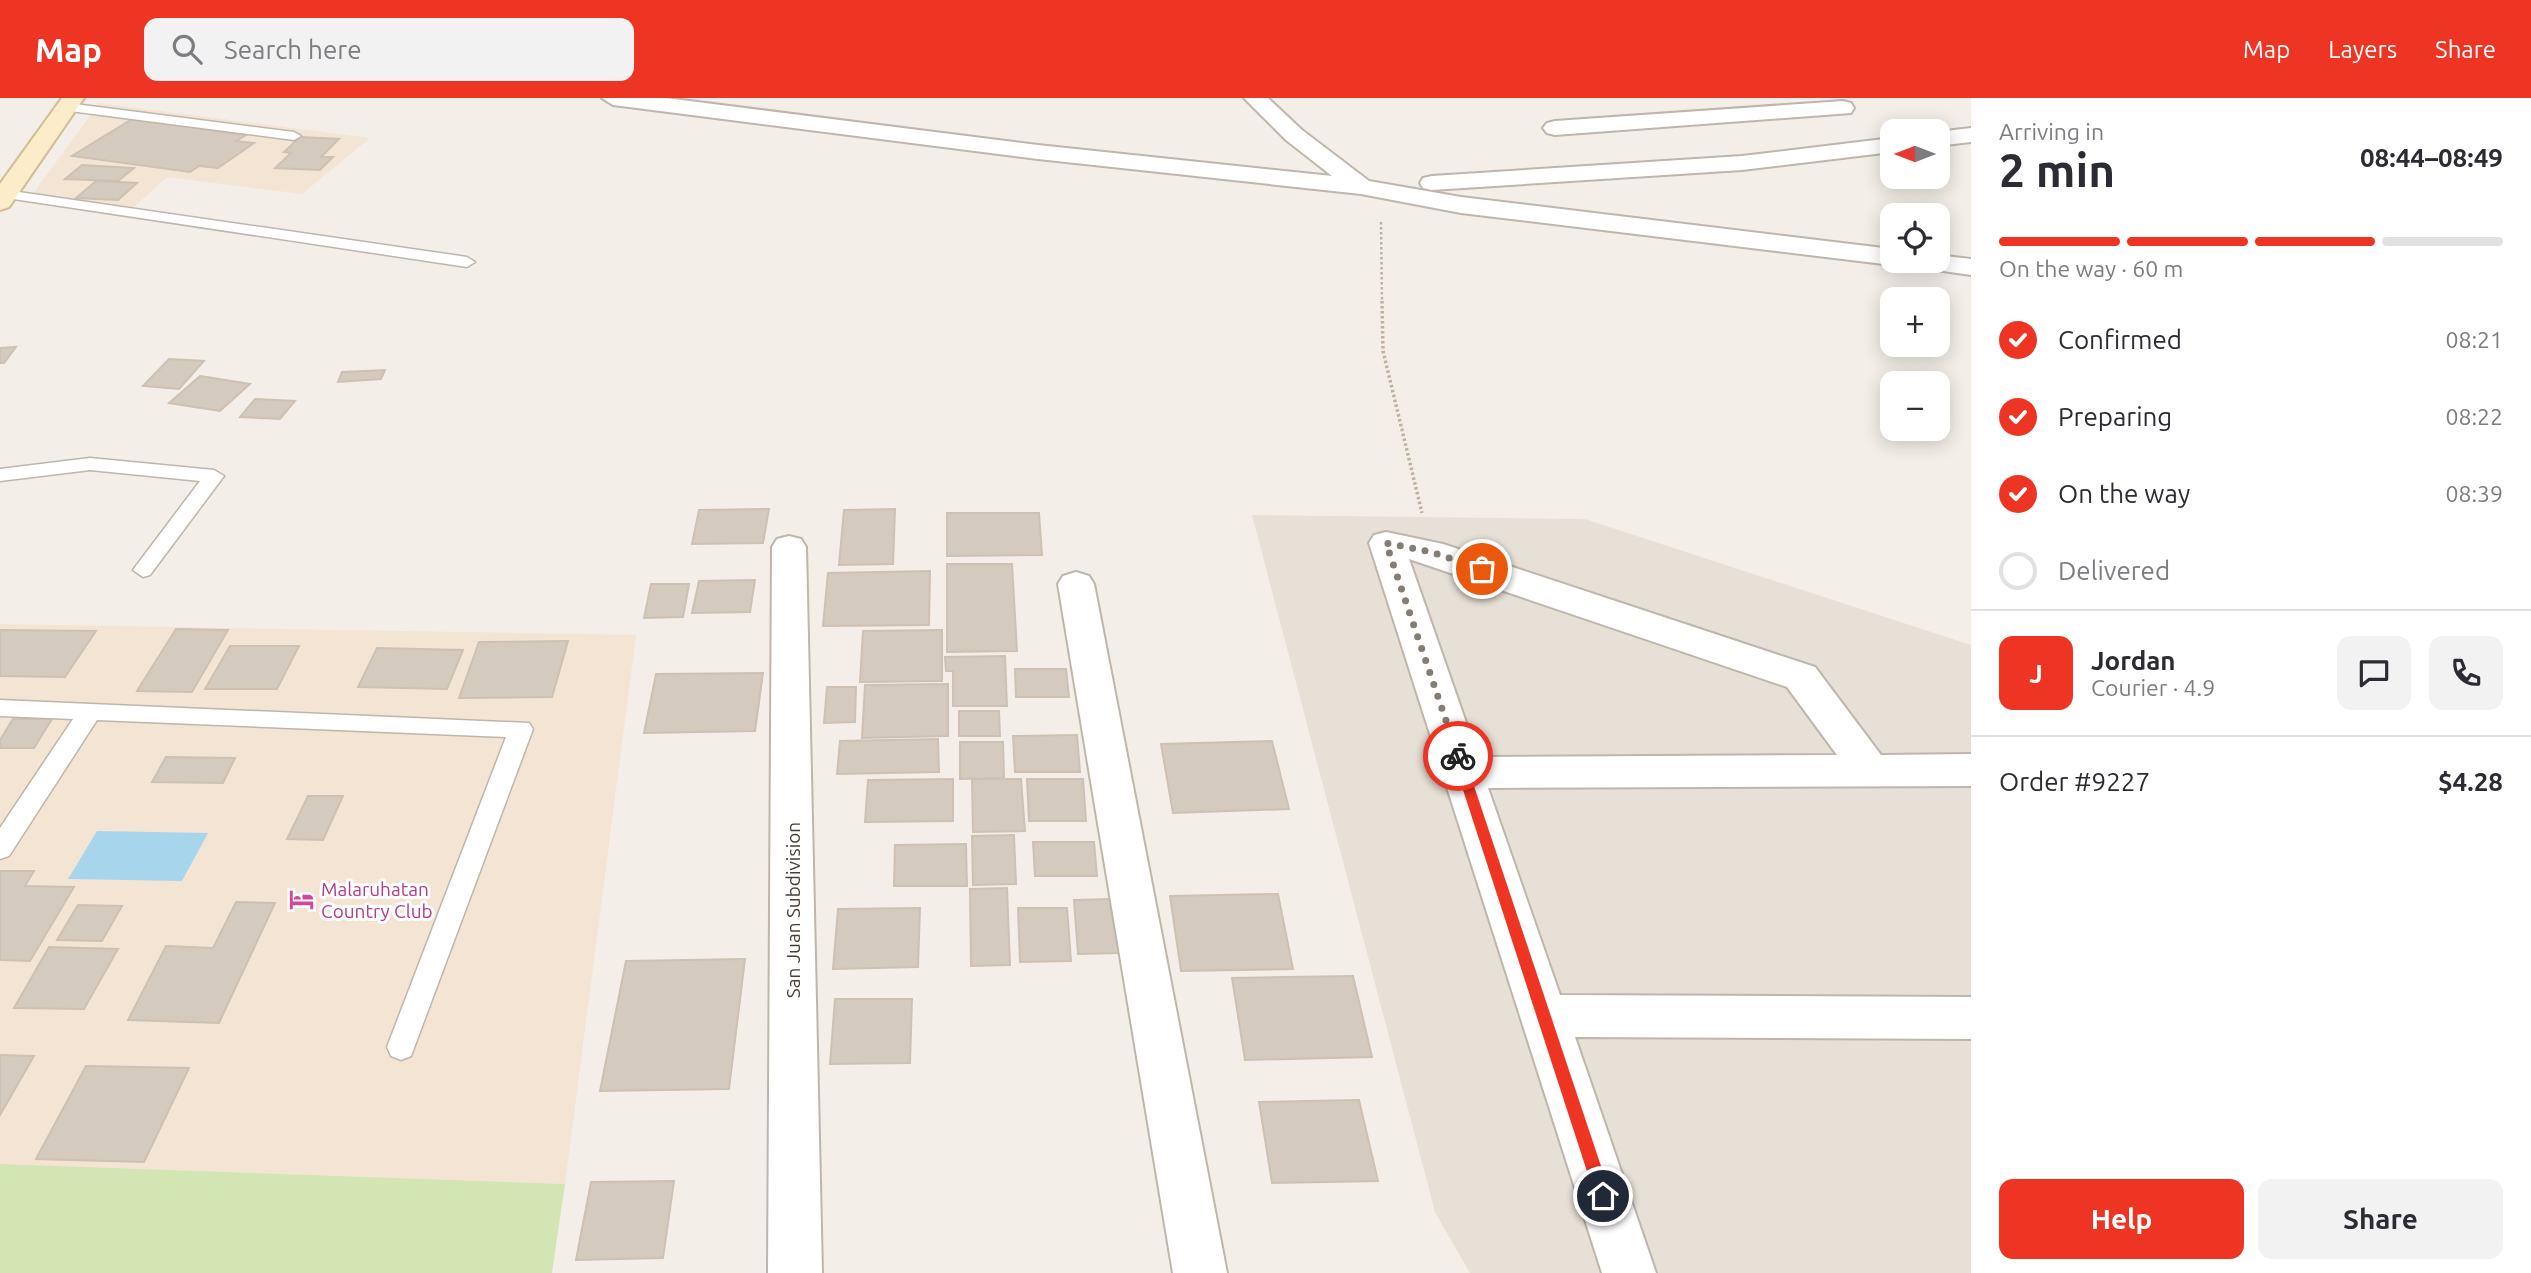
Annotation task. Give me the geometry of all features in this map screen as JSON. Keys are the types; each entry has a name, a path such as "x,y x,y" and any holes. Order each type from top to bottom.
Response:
{"street":[{"path":"613,98 1038,152 1371,189 1461,205 1880,256"},
{"path":"1255,98 1294,135 1371,189"},
{"path":"3,198 70,102"},
{"path":"1555,128 1859,118"},
{"path":"1950,137 1971,135"},
{"path":"1416,195 1433,183 1742,163 1880,146"},
{"path":"1950,264 1971,267"},
{"path":"1629,1273 1386,543 1431,552 1801,677 1869,769"},
{"name":"San Juan Subdivision","path":"789,547 795,1273"},
{"path":"1076,584 1200,1273"},
{"path":"1464,773 1971,770"},
{"path":"1544,1016 1971,1018"}],"lane":[{"path":"70,102 294,136"},
{"path":"3,198 467,262"},
{"path":"0,475 90,464 214,476 143,570"},
{"path":"0,708 521,729 401,1047"},
{"path":"0,849 92,710"}],"path":[{"path":"1371,189 1383,351 1431,552"}],"shaded area":[{"path":"99,103 370,138 302,194 167,177 133,208 33,194"},
{"path":"1252,515 1585,519 1971,645 1971,1273 1470,1273 1435,1212"},
{"name":"Malaruhatan Country Club","path":"0,624 636,635 565,1184 0,1164"}],"green space":[{"path":"0,1164 565,1184 552,1273 0,1273"}],"water":[{"path":"97,831 208,833 182,881 68,879"}],"building":[{"path":"132,119 246,135 236,141 254,143 218,168 199,166 190,172 72,156"},
{"path":"300,137 339,139 321,157 333,157 320,170 275,168 291,153 284,152"},
{"path":"82,165 134,168 118,181 65,179"},
{"path":"96,181 137,183 118,200 76,198"},
{"path":"16,347 4,363 0,363 0,348"},
{"path":"169,359 204,361 179,389 143,386"},
{"path":"385,370 381,379 338,382 342,372"},
{"path":"200,376 250,384 220,411 169,403"},
{"path":"255,399 295,401 280,419 240,417"},
{"path":"769,509 763,543 692,544 699,510"},
{"path":"895,509 893,564 839,565 844,510"},
{"path":"947,513 1039,513 1042,555 947,556"},
{"path":"947,564 1012,564 1017,651 947,652"},
{"path":"930,571 929,625 823,626 828,573"},
{"path":"755,580 750,612 692,613 699,581"},
{"path":"651,584 689,584 683,617 644,618"},
{"path":"176,629 228,630 192,692 137,691"},
{"path":"0,630 96,631 65,677 0,676"},
{"path":"942,630 942,681 860,682 863,631"},
{"path":"568,641 552,697 459,698 479,642"},
{"path":"230,646 299,646 277,689 205,689"},
{"path":"377,648 463,650 447,689 358,687"},
{"path":"1005,656 1007,706 953,706 953,671 946,671 945,657"},
{"path":"1015,669 1066,669 1069,697 1016,697"},
{"path":"763,673 755,731 644,733 656,674"},
{"path":"948,684 948,736 862,738 865,685"},
{"path":"827,687 856,687 855,722 824,723"},
{"path":"959,711 999,711 1000,736 959,736"},
{"path":"13,719 52,719 34,748 0,748 0,740"},
{"path":"1077,735 1080,772 1015,772 1013,736"},
{"path":"938,739 939,772 837,774 840,741"},
{"path":"1272,741 1289,809 1173,813 1161,744"},
{"path":"960,742 1003,742 1004,778 960,779"},
{"path":"166,757 235,758 223,783 152,782"},
{"path":"953,779 953,821 865,822 868,780"},
{"path":"972,779 1021,779 1025,831 973,832"},
{"path":"1027,779 1083,779 1086,821 1029,821"},
{"path":"308,796 343,796 323,840 287,839"},
{"path":"1014,835 1016,884 973,885 972,836"},
{"path":"1033,842 1094,842 1097,876 1035,876"},
{"path":"966,844 967,886 894,886 895,845"},
{"path":"0,871 34,871 25,886 74,887 30,961 0,960"},
{"path":"1007,888 1010,965 971,966 970,889"},
{"path":"1278,894 1293,969 1181,971 1170,896"},
{"path":"1112,899 1119,953 1078,954 1074,900"},
{"path":"236,902 275,903 219,1023 128,1020 166,946 213,948"},
{"path":"78,905 122,906 102,941 57,940"},
{"path":"920,908 918,967 833,969 838,909"},
{"path":"1018,908 1067,908 1071,961 1020,962"},
{"path":"49,947 118,949 84,1009 14,1008"},
{"path":"745,959 729,1089 600,1091 626,961"},
{"path":"1353,976 1372,1057 1245,1060 1232,978"},
{"path":"835,999 912,999 910,1063 830,1064"},
{"path":"0,1055 34,1056 0,1115"},
{"path":"86,1066 189,1068 144,1162 36,1159"},
{"path":"1359,1100 1378,1181 1272,1183 1259,1102"},
{"path":"674,1181 663,1258 576,1260 591,1182"}],"way so far":[{"path":"1458,756 1386,543 1431,552 1482,569"}],"place":[{"name":"Malaruhatan Country Club","path":"301,900"}],"route":[{"path":"1458,756 1603,1196"}]}
